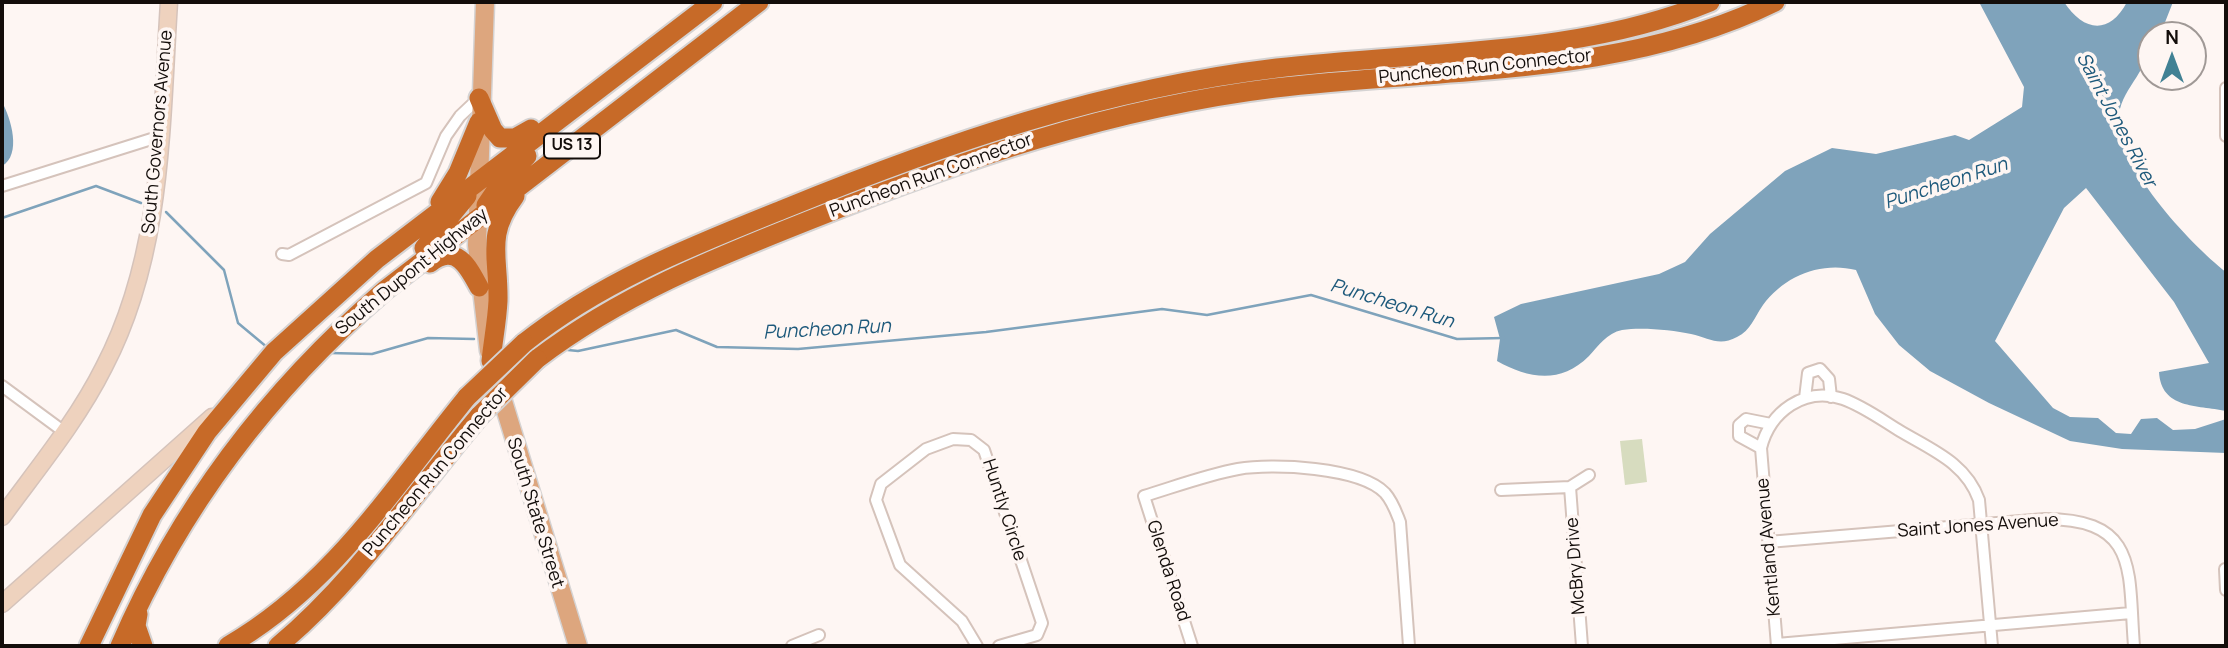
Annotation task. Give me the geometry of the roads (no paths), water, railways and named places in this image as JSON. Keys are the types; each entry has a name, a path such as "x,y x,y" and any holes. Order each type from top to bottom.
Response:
{"highway":[{"name":"South Dupont Highway","path":"120,646 164,555 223,464 281,389 336,332 385,290 759,2"},
{"name":"Puncheon Run Connector","path":"228,646 275,617 308,590 352,541 467,397 524,343 577,304 670,255 894,164 1013,123 1106,98 1227,75 1585,37 1654,22 1710,2"},
{"name":"Puncheon Run Connector","path":"278,646 319,609 356,568 480,415 537,359 619,303 670,278 919,177 1033,138 1153,108 1237,93 1622,52 1696,33 1775,2"},
{"path":"478,218 512,170 708,6"},
{"name":"South Dupont Highway","path":"89,646 152,515 188,458 236,395 303,322 426,219 708,6"},
{"path":"480,98 493,130 500,138 509,140 524,134 594,90"},
{"path":"426,219 458,173 480,122"},
{"path":"491,361 498,299 494,237 506,210 532,177"},
{"path":"385,290 453,215 479,179"},
{"path":"336,332 442,256 455,255 465,260 479,287"},
{"path":"139,602 136,626 143,646"}],"main road":[{"name":"South Governors Avenue","path":"2,517 91,392 121,333 141,278 156,192 169,2"},
{"name":"South State Street","path":"485,2 480,98 479,287 491,361 514,445 578,646"},
{"path":"2,604 236,395"},
{"path":"130,491 149,489 154,492 157,502 152,515"}],"street":[{"path":"2226,88 2226,136"},
{"path":"282,254 289,255 426,183 446,136 460,116 480,98"},
{"path":"2,186 161,136"},
{"path":"1831,397 1826,372 1813,369 1805,378 1805,398 1831,397 1855,405 1958,466 1973,483 1979,500 1982,525 1992,646"},
{"path":"2,386 63,431"},
{"name":"Kentland Avenue","path":"1777,645 1761,449 1771,424 1783,409 1805,398"},
{"path":"1761,449 1739,436 1739,425 1746,419 1771,424"},
{"name":"Huntly Circle","path":"977,646 961,621 900,565 876,500 881,484 926,449 954,439 971,440 984,450 1042,623 1037,635 999,646"},
{"name":"Glenda Road","path":"1192,646 1144,496 1240,469 1303,469 1352,477 1385,493 1395,507 1400,522 1409,646"},
{"path":"1501,490 1570,487 1589,475"},
{"name":"McBry Drive","path":"1570,487 1582,646"},
{"name":"Saint Jones Avenue","path":"1768,542 2067,519 2100,528 2116,542 2124,555 2134,646"},
{"path":"2225,569 2226,590"},
{"path":"1777,645 2131,613"},
{"path":"792,646 818,635"}],"water":[{"name":"Saint Jones River","path":"1979,2 2064,2 2079,19 2096,26 2112,20 2127,2 2173,2 2166,21 2137,21 2137,76 2119,114 2121,134 2128,155 2157,200 2193,242 2226,272 2226,411 2182,403 2166,393 2159,372 2209,363 2174,302 2086,188 2064,208 1995,341 2053,408 2070,417 2098,418 2116,433 2131,434 2141,419 2157,418 2173,430 2195,429 2226,419 2226,453 2122,449 2070,441 1989,403 1930,371 1899,345 1875,314 1856,270 1843,268 1817,269 1781,286 1763,305 1746,331 1731,340 1714,341 1666,330 1630,329 1612,334 1578,365 1555,375 1532,375 1497,361 1500,339 1494,317 1521,304 1659,274 1685,262 1710,234 1785,171 1832,148 1876,154 1955,135 1969,140 2022,107 2024,87"},
{"path":"2,102 9,117 13,145 12,154 2,166"}],"waterway":[{"name":"Puncheon Run","path":"2,218 96,186 141,203"},
{"name":"Puncheon Run","path":"166,212 224,270 238,323 268,348"},
{"name":"Puncheon Run","path":"568,350 578,351 676,330 717,347 798,349 986,332 1162,309 1207,315 1311,295 1457,339 1504,338"},
{"name":"Puncheon Run","path":"330,353 372,354 428,338 474,339"}]}
